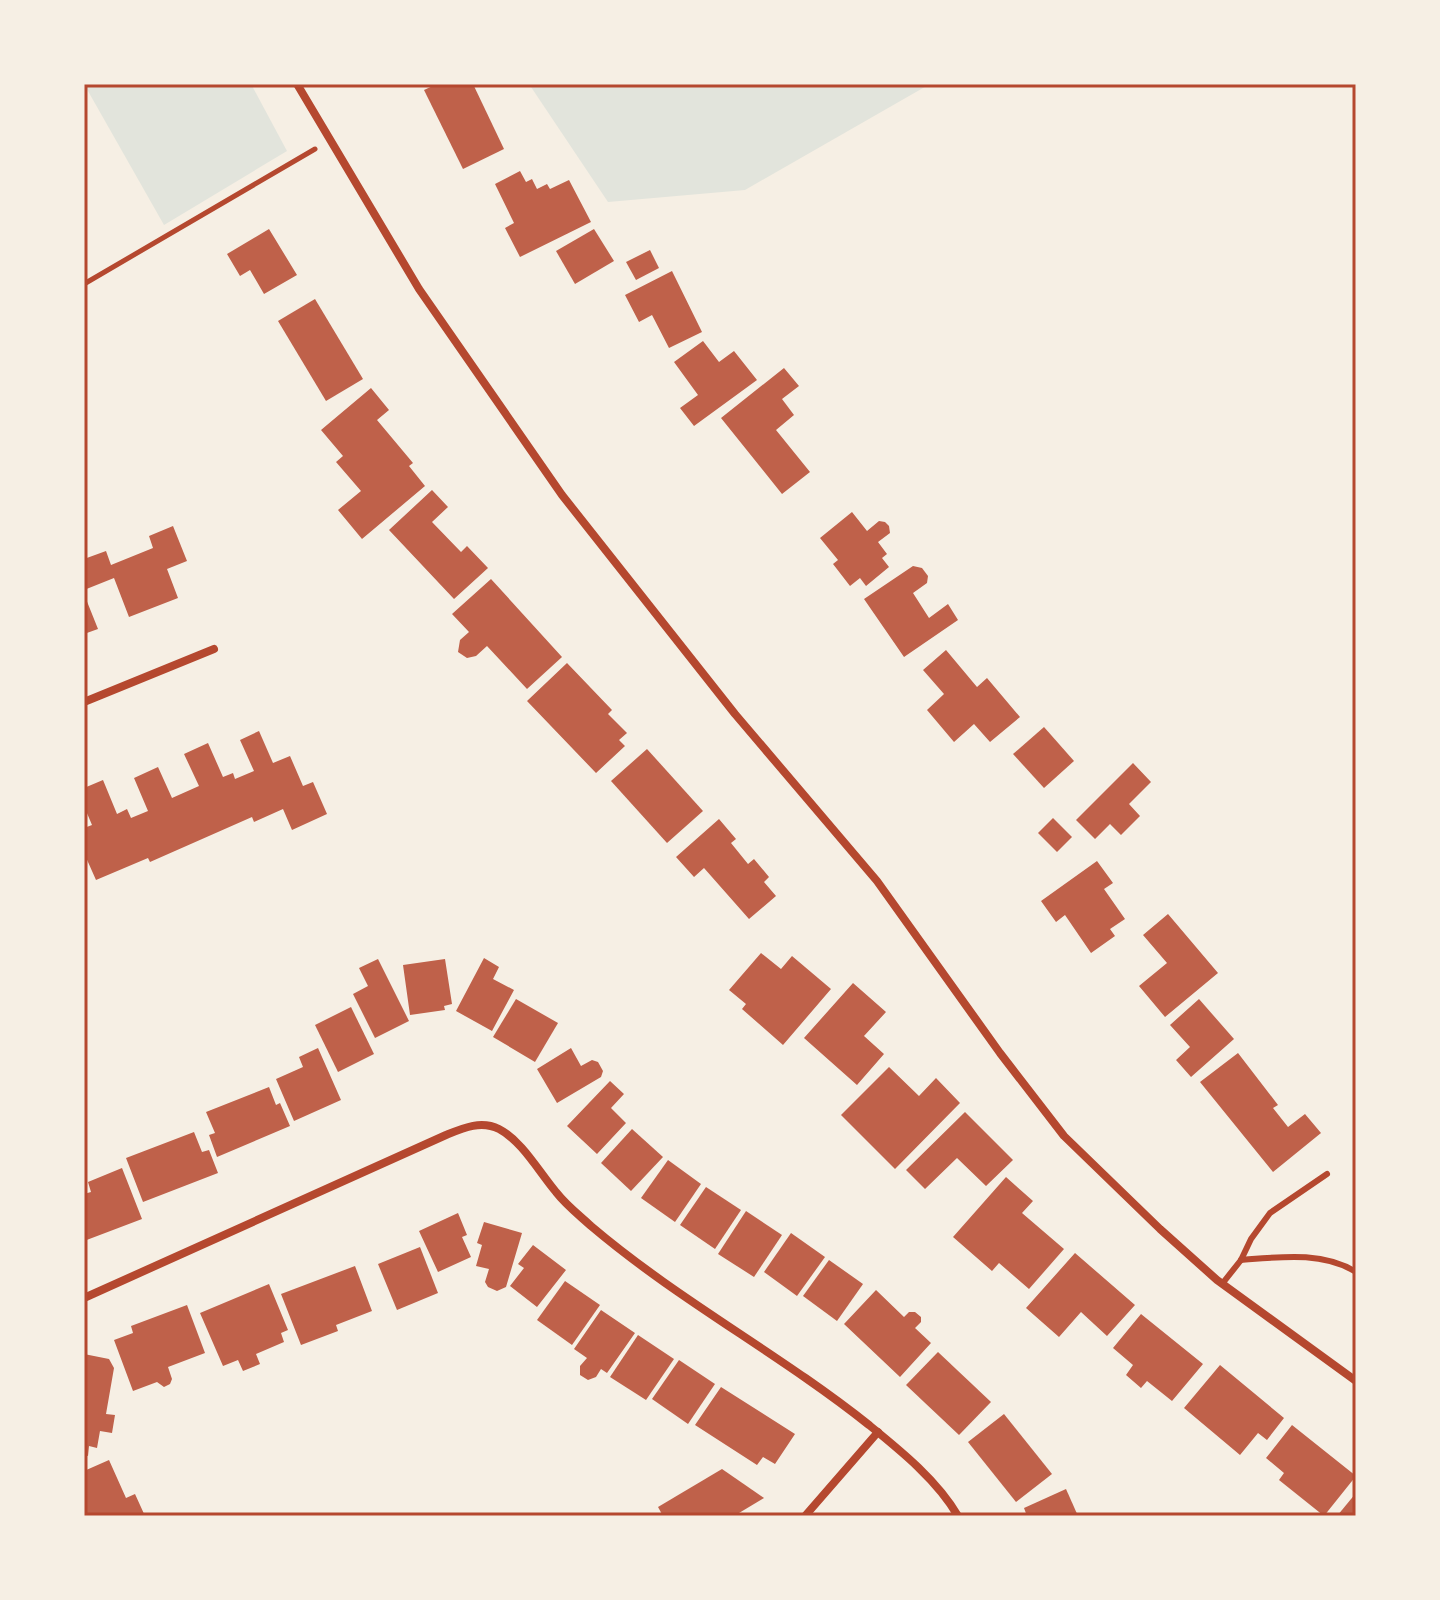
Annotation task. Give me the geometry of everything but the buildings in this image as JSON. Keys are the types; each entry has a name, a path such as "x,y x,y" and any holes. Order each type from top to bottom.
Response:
{"street":[{"path":"297,84 419,289 562,495 735,714 877,881 1000,1053 1064,1136 1222,1284 1356,1381"},
{"path":"84,702 214,649"},
{"path":"84,1298 446,1135 468,1126 485,1125 500,1130 515,1142 558,1195 603,1236 665,1283 843,1404 878,1432 934,1484 958,1516"},
{"path":"805,1516 878,1432"}],"lane":[{"path":"1222,1284 1270,1213 1327,1174"},
{"path":"1241,1260 1308,1257 1326,1260 1356,1272"}],"path":[{"path":"84,284 314,150 328,138"}],"shaded area":[{"path":"84,84 251,84 287,151 164,225"},
{"path":"529,84 930,84 745,190 608,202"}]}
